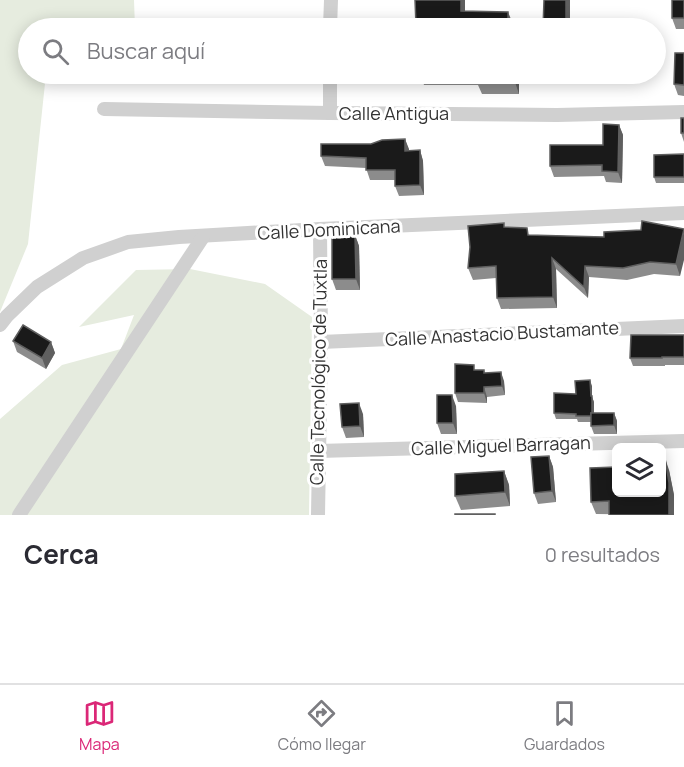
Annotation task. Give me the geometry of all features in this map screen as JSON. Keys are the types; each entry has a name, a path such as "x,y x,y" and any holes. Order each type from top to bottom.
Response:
{"street":[{"path":"330,18 331,0"},
{"path":"330,84 330,113"},
{"name":"Calle Antigua","path":"104,109 557,115 684,112"},
{"name":"Calle Dominicana","path":"0,325 37,287 83,258 128,243 179,237 320,229 684,213"},
{"name":"Calle Tecnológico de Tuxtla","path":"318,515 320,229"},
{"path":"19,515 203,237"},
{"name":"Calle Anastacio Bustamante","path":"321,342 684,326"},
{"name":"Calle Miguel Barragan","path":"318,451 684,441"}],"shaded area":[{"path":"0,0 134,0 135,18 18,18 18,84 45,84 28,244 0,312"},
{"path":"190,269 265,284 312,317 309,515 0,515 0,419 62,365 121,349 134,315 79,327 136,270"}],"building":[{"path":"415,0 461,0 461,11 508,12 508,18 416,18"},
{"path":"544,0 566,0 566,18 543,18"},
{"path":"672,0 684,0 684,18 672,18"},
{"path":"675,53 684,53 684,85 674,84"},
{"path":"681,118 684,118 684,133 681,133"},
{"path":"603,124 619,125 618,172 602,171 602,165 550,166 550,145 603,145"},
{"path":"405,139 405,151 420,150 420,185 395,186 395,170 366,170 366,158 321,156 321,144 371,144 382,140"},
{"path":"684,154 684,177 654,177 654,155"},
{"path":"642,221 684,229 676,264 650,262 623,268 585,266 584,287 552,258 553,297 497,298 496,266 468,268 470,247 468,226 504,223 504,227 527,228 528,235 604,237 604,232 641,230"},
{"path":"332,235 355,235 356,279 332,279"},
{"path":"23,325 51,342 42,358 13,341"},
{"path":"631,335 684,335 684,357 630,358"},
{"path":"455,364 474,365 474,370 484,370 484,373 501,372 502,386 484,387 484,393 455,393"},
{"path":"590,380 591,416 554,413 554,393 576,394 575,381"},
{"path":"437,395 452,395 453,423 437,423"},
{"path":"359,403 360,426 342,427 340,404"},
{"path":"591,413 614,413 614,425 591,426"},
{"path":"549,456 552,491 534,493 531,457"},
{"path":"666,464 669,483 669,515 609,515 609,501 591,502 590,468 612,467 612,497 666,497"},
{"path":"504,471 505,492 455,496 455,474"},
{"path":"495,514 495,515 455,515"}]}
